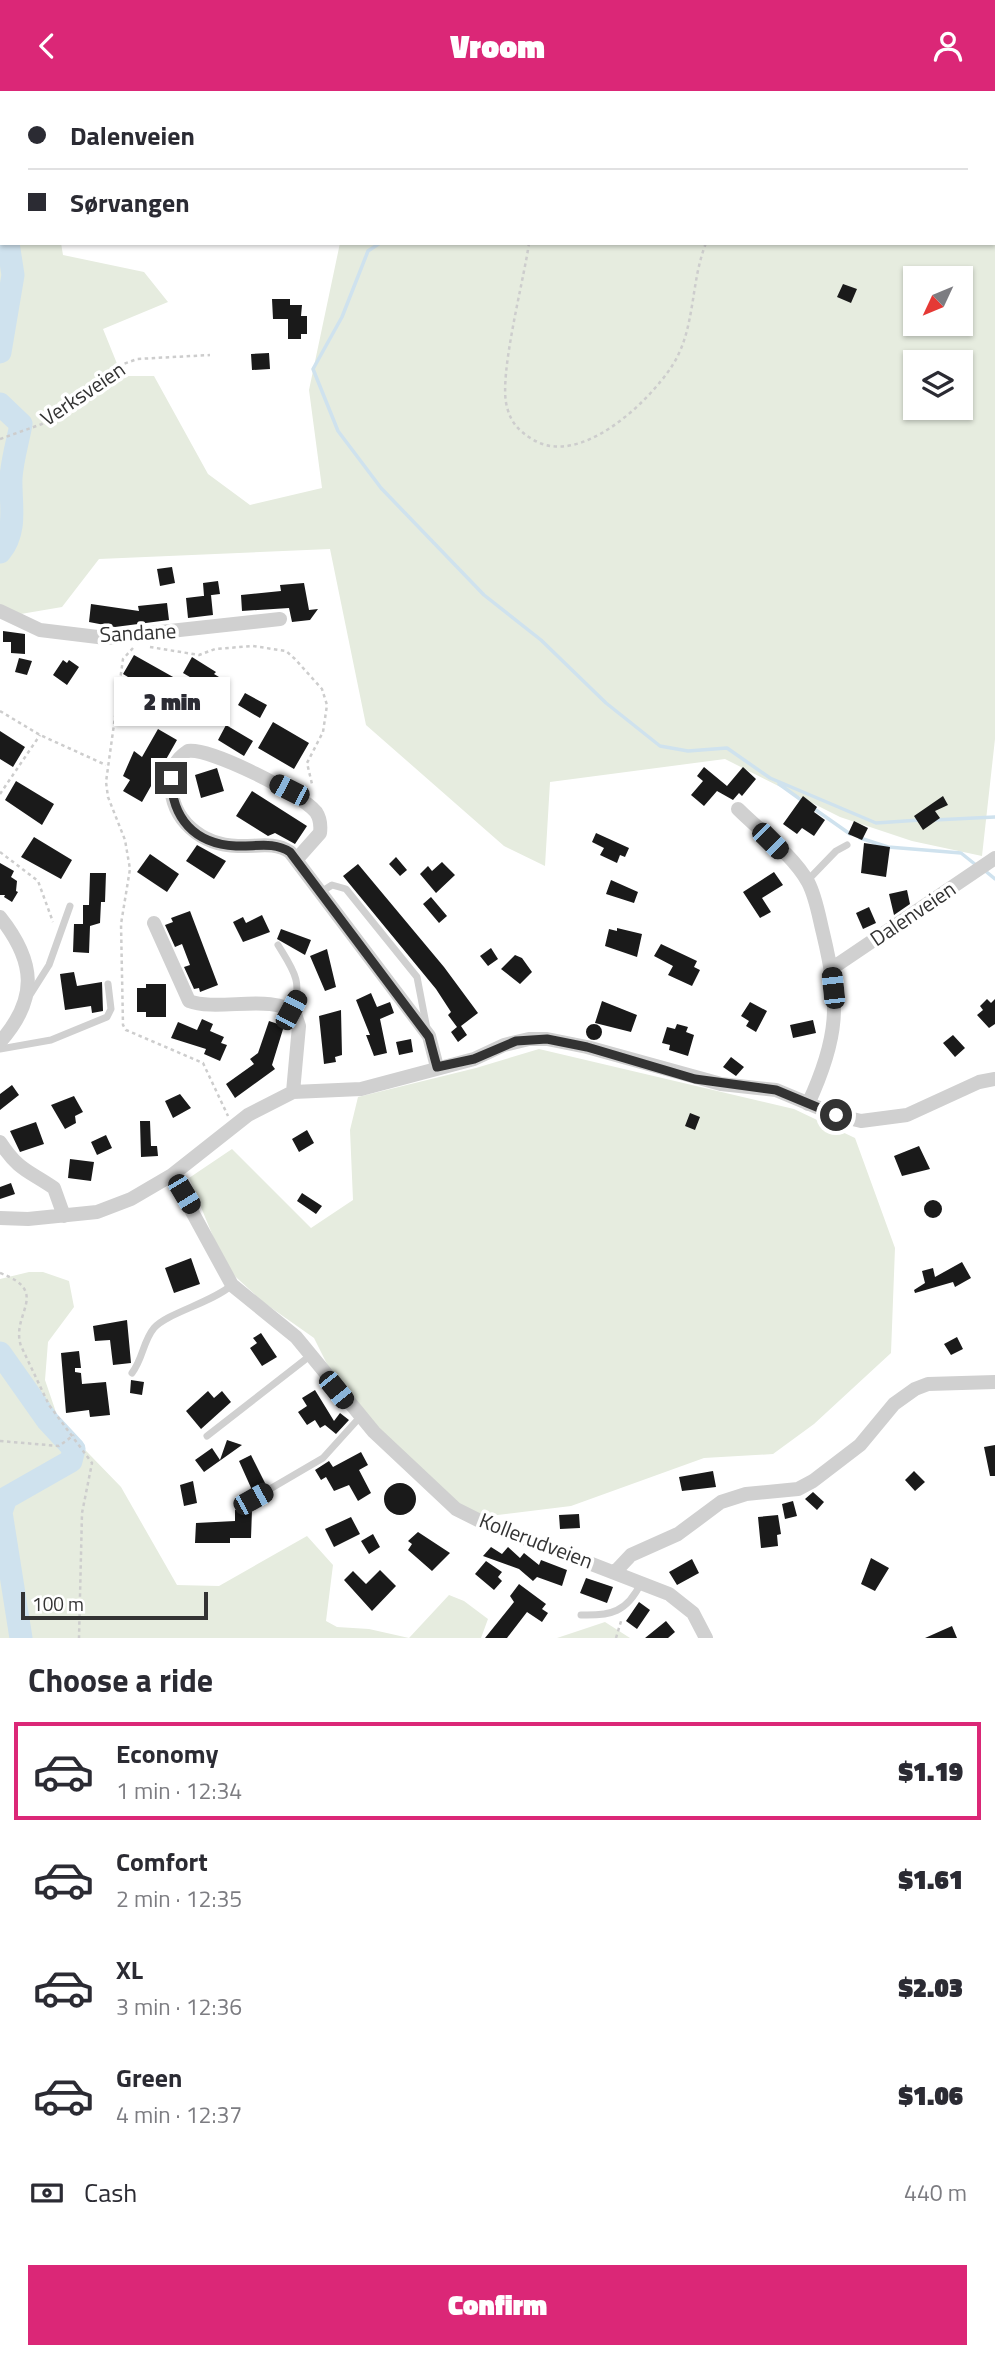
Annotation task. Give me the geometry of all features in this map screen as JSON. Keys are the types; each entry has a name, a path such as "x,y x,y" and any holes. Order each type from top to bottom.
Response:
{"street":[{"name":"Sandane","path":"0,611 40,630 106,638 280,619"},
{"path":"296,860 316,838 321,827 317,813 299,797 208,752 188,751 178,759 173,767 172,794 175,810 194,832 218,843 234,846 275,844 290,852 320,893 429,1037 437,1067"},
{"path":"738,809 807,881 831,969 835,1007 832,1043 808,1104"},
{"name":"Dalenveien","path":"831,969 995,858"},
{"path":"0,917 17,938 24,954 28,981 18,1021 0,1042"},
{"path":"154,923 189,1001 201,1005 275,1005 291,1010 299,1026 293,1092"},
{"path":"0,1219 97,1212 131,1199 172,1175 248,1115 293,1092 361,1089 474,1059 516,1041 547,1039 587,1047 695,1079 776,1090 853,1120 874,1121 907,1115 979,1082 995,1079"},
{"path":"0,1142 13,1163 54,1188 64,1216"},
{"name":"Kollerudveien","path":"172,1175 232,1286 274,1317 311,1355 359,1417 456,1509 615,1572 631,1555 678,1534 721,1502 746,1494 798,1489 813,1481 860,1445 885,1413 915,1389 928,1384 995,1382"},
{"path":"615,1572 683,1602 693,1613 706,1638"}],"lane":[{"path":"807,881 836,851 848,845"},
{"path":"320,893 332,885 346,889 417,978 429,1037"},
{"path":"25,1001 49,965 70,906"},
{"path":"278,945 298,984 298,997 291,1010"},
{"path":"0,1049 51,1040 107,1017 111,1009 108,984"},
{"path":"132,1373 141,1360 150,1333 159,1323 213,1300 232,1286"},
{"path":"207,1436 311,1355"},
{"path":"253,1499 323,1458 359,1417"},
{"path":"580,1615 610,1614 625,1607 642,1583"}],"path":[{"path":"529,245 508,366 506,406 517,430 539,444 569,446 606,432 654,390 673,365 685,339 695,279 705,245"},
{"name":"Verksveien","path":"0,439 42,424 75,402 106,374 121,365 137,359 210,355"},
{"path":"232,1117 225,1114 203,1063 126,1030 123,1025 121,924 130,869 125,840 108,797 106,765 123,659 132,648 146,646 200,655 215,649 253,646 286,651 325,695 327,718 307,763 312,784"},
{"path":"0,711 40,735 106,765"},
{"path":"0,794 40,735"},
{"path":"0,852 38,881 59,936"},
{"path":"0,1273 15,1278 24,1287 27,1294 18,1337 21,1346 49,1405 92,1463 82,1513 79,1638"},
{"path":"0,1441 59,1446 73,1437"},
{"path":"616,1638 625,1607"}],"shaded area":[{"path":"0,245 61,245 63,255 144,272 168,302 103,329 122,376 154,376 208,474 250,505 322,488 309,390 340,245 995,245 995,739 982,856 912,841 840,817 725,759 550,782 545,866 504,846 366,725 330,549 99,559 62,607 9,616 0,611"},
{"path":"539,1049 794,1109 855,1138 895,1248 891,1353 814,1424 773,1454 704,1458 571,1506 473,1518 405,1459 330,1370 314,1338 263,1302 226,1268 189,1178 232,1149 311,1228 353,1200 350,1130 358,1097 476,1068"},
{"path":"29,1272 43,1272 69,1281 74,1307 48,1342 45,1380 60,1424 121,1487 177,1585 219,1586 307,1536 333,1565 326,1621 337,1627 369,1629 409,1638 0,1638 0,1279"},
{"path":"449,1595 464,1601 488,1619 481,1638 409,1638"},
{"path":"605,1622 630,1638 557,1638"}],"building":[{"path":"843,284 857,289 851,303 837,297"},
{"path":"272,299 290,299 290,305 302,305 301,316 307,316 307,334 301,334 301,339 288,339 288,319 273,319"},
{"path":"269,353 270,369 252,370 251,354"},
{"path":"172,567 175,583 160,586 157,569"},
{"path":"218,581 220,594 204,596 203,583"},
{"path":"304,583 309,610 318,609 310,620 292,622 289,608 242,611 241,595 281,591 280,585"},
{"path":"211,595 213,615 188,618 186,598"},
{"path":"167,603 169,620 115,627 89,622 91,604 139,611 138,606"},
{"path":"3,631 25,634 25,654 11,653 11,642 3,642"},
{"path":"134,655 182,682 169,700 163,697 147,723 134,715 143,701 122,689 128,677 123,674"},
{"path":"192,657 216,672 214,674 219,677 214,686 209,683 207,687 183,673"},
{"path":"19,658 32,661 27,675 15,672"},
{"path":"63,660 67,663 69,660 79,667 67,685 53,675"},
{"path":"245,693 267,705 260,718 238,705"},
{"path":"273,722 309,743 294,769 258,748"},
{"path":"226,725 253,741 244,756 218,740"},
{"path":"158,729 177,740 142,802 123,791 130,780 123,776 134,751 142,757"},
{"path":"0,731 25,747 13,767 0,759"},
{"path":"704,767 727,786 743,767 756,779 742,796 739,793 733,800 717,791 704,806 691,795 703,781 697,776"},
{"path":"217,768 224,791 201,798 195,775"},
{"path":"16,781 54,804 42,825 5,800"},
{"path":"252,791 307,826 295,844 275,833 268,836 236,816"},
{"path":"803,796 817,807 814,812 825,820 814,836 802,828 797,834 783,824"},
{"path":"943,796 948,805 935,811 940,818 923,830 914,816"},
{"path":"854,821 868,828 862,840 848,834"},
{"path":"596,833 629,848 625,857 620,855 617,863 600,855 604,848 592,842"},
{"path":"34,837 72,860 61,879 21,857"},
{"path":"864,843 890,847 886,877 861,873"},
{"path":"197,845 226,861 214,879 186,861"},
{"path":"150,854 179,874 167,892 137,872"},
{"path":"396,857 407,870 400,876 389,864"},
{"path":"442,862 455,875 436,893 420,874 428,866 432,871"},
{"path":"0,863 14,871 11,877 17,881 18,892 12,902 4,897 5,895 0,895"},
{"path":"358,864 444,967 478,1013 461,1026 467,1035 458,1042 451,1032 457,1027 448,1015 451,1012 436,989 343,876"},
{"path":"774,872 783,885 762,898 771,912 760,918 743,892"},
{"path":"90,873 106,873 105,902 101,902 100,923 90,926 89,953 73,952 74,924 83,924 83,905 89,905"},
{"path":"611,880 638,892 634,903 606,894"},
{"path":"907,890 910,904 894,915 889,894"},
{"path":"431,897 447,916 439,923 423,904"},
{"path":"869,907 876,923 863,929 856,913"},
{"path":"190,911 218,985 200,992 199,988 194,989 184,967 190,965 182,944 175,947 165,925 173,922 171,918"},
{"path":"262,915 270,932 243,942 233,922 243,917 246,923"},
{"path":"617,928 642,934 637,957 605,946 609,929 617,931"},
{"path":"281,929 311,940 305,955 277,939"},
{"path":"661,944 697,961 694,967 700,970 692,986 668,975 673,966 654,956"},
{"path":"491,948 498,959 488,966 480,956"},
{"path":"327,949 336,987 325,991 310,956"},
{"path":"515,955 522,958 532,972 520,984 501,969"},
{"path":"74,972 77,986 102,982 103,1011 92,1013 91,1006 65,1010 60,974"},
{"path":"146,984 166,984 166,1017 146,1017 146,1012 137,1012 137,988 146,988"},
{"path":"371,993 377,1007 390,1002 394,1013 380,1019 387,1053 374,1056 366,1035 370,1035 356,1000"},
{"path":"987,999 991,1003 995,999 995,1024 989,1028 977,1015 983,1010 980,1006"},
{"path":"602,1001 637,1015 631,1032 595,1023"},
{"path":"750,1002 767,1011 756,1032 746,1026 749,1021 741,1016"},
{"path":"341,1010 342,1055 335,1057 336,1062 324,1064 319,1016"},
{"path":"202,1019 213,1024 210,1031 224,1037 221,1043 227,1045 220,1061 204,1054 206,1049 171,1038 178,1022 197,1030"},
{"path":"813,1020 816,1033 793,1038 790,1025"},
{"path":"269,1021 284,1026 272,1065 275,1069 235,1098 226,1084 254,1064 250,1059 258,1053"},
{"path":"594,1024 600,1026 600,1038 594,1040 588,1038 586,1032 588,1026"},
{"path":"677,1024 688,1027 686,1032 694,1035 688,1056 669,1050 670,1045 662,1043 667,1027 675,1029"},
{"path":"953,1035 965,1048 955,1057 943,1043"},
{"path":"411,1039 413,1052 399,1055 396,1042"},
{"path":"731,1057 744,1067 736,1076 723,1067"},
{"path":"12,1085 19,1095 0,1110 0,1094"},
{"path":"180,1094 191,1108 173,1118 165,1101"},
{"path":"74,1096 83,1112 75,1116 76,1123 65,1129 51,1105"},
{"path":"690,1113 700,1117 695,1130 685,1126"},
{"path":"140,1121 150,1121 151,1146 157,1146 158,1156 141,1157"},
{"path":"36,1122 44,1144 20,1152 10,1131"},
{"path":"307,1130 314,1143 299,1152 292,1139"},
{"path":"106,1135 112,1148 97,1155 91,1142"},
{"path":"919,1146 930,1169 902,1176 894,1156"},
{"path":"70,1159 94,1162 91,1181 68,1178"},
{"path":"11,1183 15,1194 0,1199 0,1187"},
{"path":"302,1193 322,1206 316,1214 297,1201"},
{"path":"933,1200 939,1203 942,1209 939,1215 933,1218 927,1215 924,1209 927,1203"},
{"path":"191,1258 200,1284 174,1293 165,1268"},
{"path":"962,1262 971,1278 955,1287 953,1282 915,1293 914,1290 925,1283 922,1271 933,1268 935,1277"},
{"path":"127,1320 131,1363 113,1365 110,1340 95,1341 93,1326"},
{"path":"261,1333 277,1357 262,1366 250,1348 257,1343 253,1338"},
{"path":"957,1337 963,1349 951,1355 944,1344"},
{"path":"79,1351 81,1368 75,1368 75,1372 81,1373 82,1384 106,1382 110,1415 90,1417 89,1410 66,1413 61,1353"},
{"path":"131,1380 144,1382 142,1395 130,1393"},
{"path":"315,1390 334,1421 340,1413 349,1420 336,1434 325,1425 320,1428 315,1420 307,1425 298,1412 307,1406 302,1398"},
{"path":"208,1391 214,1398 222,1391 231,1402 201,1429 186,1411"},
{"path":"227,1440 242,1445 204,1472 195,1460 212,1448 220,1460"},
{"path":"995,1445 995,1476 990,1476 984,1447"},
{"path":"361,1452 368,1465 359,1470 371,1493 358,1501 349,1485 334,1491 326,1477 321,1480 315,1470 329,1461 333,1467"},
{"path":"251,1455 265,1483 252,1490 239,1461"},
{"path":"713,1471 716,1487 682,1491 679,1477"},
{"path":"914,1471 925,1482 915,1491 905,1480"},
{"path":"193,1481 197,1503 184,1506 180,1485"},
{"path":"400,1483 411,1488 416,1499 411,1510 400,1515 389,1510 384,1499 389,1488"},
{"path":"813,1492 824,1502 817,1510 805,1499"},
{"path":"793,1501 797,1516 785,1519 782,1504"},
{"path":"235,1510 252,1510 251,1538 230,1538 230,1543 195,1543 196,1523 235,1521"},
{"path":"579,1514 580,1528 560,1529 559,1515"},
{"path":"778,1515 781,1534 777,1535 778,1546 761,1548 758,1517"},
{"path":"351,1517 360,1534 334,1547 325,1529"},
{"path":"418,1532 450,1553 432,1571 408,1550 412,1544 408,1541"},
{"path":"373,1534 380,1547 369,1554 361,1541"},
{"path":"491,1547 502,1554 508,1547 520,1558 524,1553 539,1565 541,1560 567,1570 562,1586 537,1577 533,1581 519,1569 483,1556"},
{"path":"871,1558 889,1568 875,1591 861,1584"},
{"path":"692,1559 699,1573 677,1585 669,1572"},
{"path":"486,1561 502,1572 498,1577 502,1581 494,1590 475,1574"},
{"path":"380,1570 396,1586 372,1611 344,1580 353,1571 366,1584"},
{"path":"586,1578 613,1587 607,1603 580,1593"},
{"path":"519,1584 546,1604 542,1609 548,1613 542,1622 527,1612 507,1638 485,1638 514,1602 510,1596"},
{"path":"639,1602 650,1610 637,1629 626,1621"},
{"path":"666,1621 675,1632 668,1638 645,1638"},
{"path":"952,1626 957,1638 925,1638"}],"waterway":[{"path":"0,352 13,275 8,245"},
{"path":"377,245 368,251 342,317 313,369 338,431 381,488 484,595 541,640 606,703 660,746 688,751 727,748 770,778 876,823 920,820"},
{"path":"0,404 21,424 12,471 11,526 6,544 0,552"},
{"path":"779,784 804,802"},
{"path":"813,808 850,834"},
{"path":"934,820 995,817"},
{"path":"860,838 888,847 961,853 976,865"},
{"path":"983,869 995,879"},
{"path":"0,1353 48,1421 74,1449 71,1461 6,1498 1,1512 21,1638"}],"route":[{"path":"171,778 175,810 194,832 218,843 234,846 275,844 290,852 429,1037 437,1067 474,1059 516,1041 547,1039 587,1047 695,1079 776,1090 836,1115"}]}
